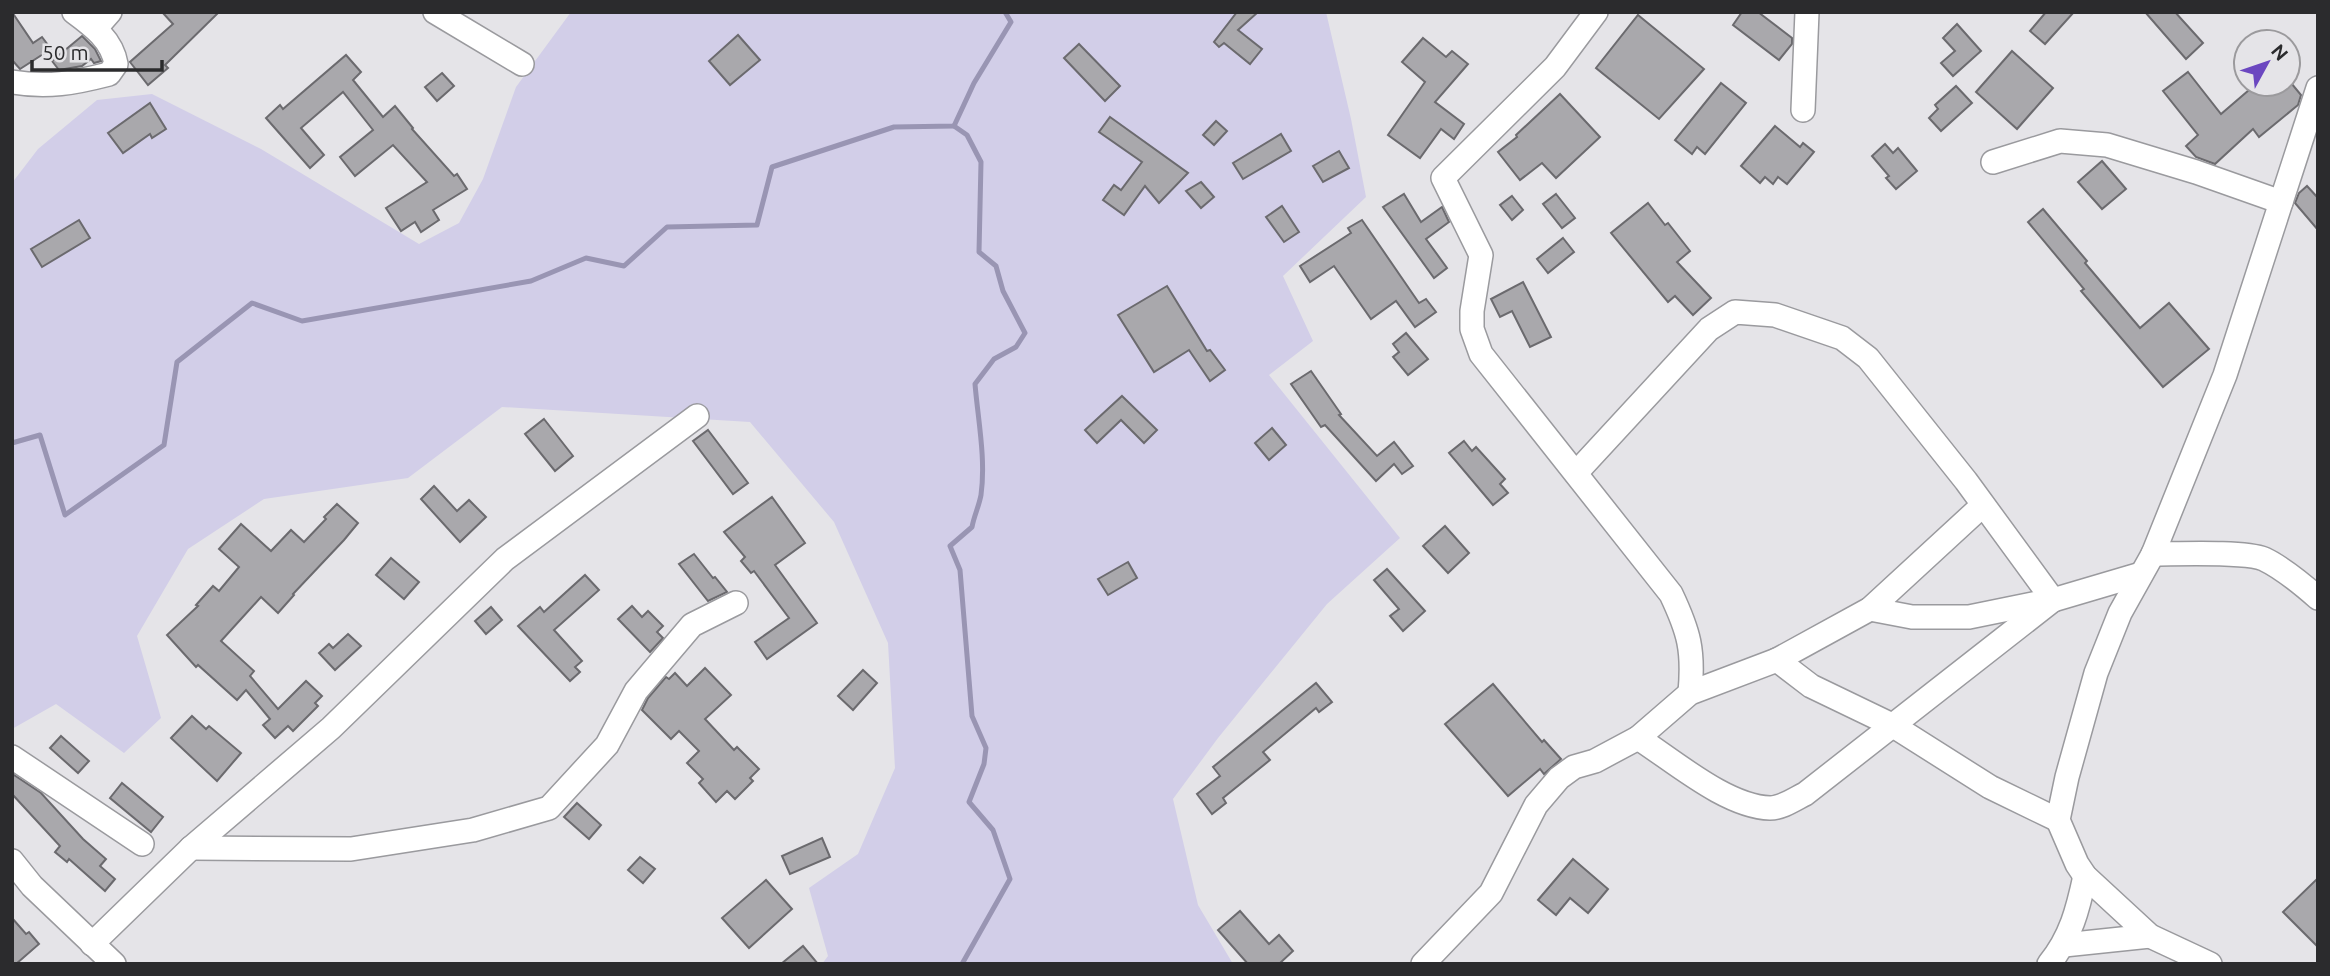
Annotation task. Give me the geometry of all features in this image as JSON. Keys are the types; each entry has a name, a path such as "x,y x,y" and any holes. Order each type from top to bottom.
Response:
{"street":[{"path":"12,82 54,86 109,74 116,64 103,20 74,12"},
{"path":"435,12 522,64"},
{"path":"1596,12 1555,67 1443,178 1481,255 1472,320 1472,329 1481,354 1671,594 1687,627 1693,666 1690,693"},
{"path":"1803,110 1807,12"},
{"path":"2210,964 2150,936 2085,876 2058,820 2096,673 2120,613 2153,554 2225,375 2281,202 2311,130 2318,88"},
{"path":"1993,162 2060,141 2107,145 2281,202"},
{"path":"1576,473 1709,329 1735,312 1775,315 1842,338 1868,358 2053,600"},
{"path":"92,944 191,848 331,728 505,559 697,416"},
{"path":"1423,964 1491,893 1536,805 1559,778 1574,767 1595,761 1639,738 1690,693 1777,660 1870,609 1983,505"},
{"path":"2153,554 2262,558 2318,598"},
{"path":"1870,609 1912,617 1969,617 2053,600 2141,574"},
{"path":"1639,738 1713,790 1752,805 1772,808 1786,804 1805,794 2053,600"},
{"path":"191,848 351,849 474,830 549,808 607,745 636,691 692,625 737,603"},
{"path":"1777,660 1811,686 1892,725 1990,787 2058,820"},
{"path":"12,757 142,844"},
{"path":"12,861 32,886 114,964"},
{"path":"2049,964 2064,945 2075,921 2085,876"},
{"path":"2064,945 2150,936"}],"shaded area":[{"path":"571,12 1326,12 1366,197 1283,276 1313,341 1269,375 1400,538 1327,604 1218,738 1173,799 1198,905 1233,964 822,964 828,956 809,888 858,854 895,768 888,643 834,522 750,422 502,407 408,478 264,499 188,549 137,636 161,718 124,753 56,704 12,729 12,183 38,149 97,100 152,94 261,149 419,244 459,223 483,179 516,87"}],"building":[{"path":"12,12 33,43 42,37 51,49 20,69 12,60"},
{"path":"162,12 219,12 165,65 168,68 148,85 130,62 173,24"},
{"path":"1237,12 1258,12 1238,30 1262,49 1250,64 1224,43 1219,47 1214,42"},
{"path":"1742,12 1758,12 1792,38 1792,44 1779,60 1733,25"},
{"path":"2046,12 2074,12 2045,44 2030,31"},
{"path":"2145,12 2175,12 2203,43 2186,59"},
{"path":"1638,15 1704,69 1659,119 1596,68"},
{"path":"1957,24 1981,51 1953,76 1941,63 1955,51 1943,38"},
{"path":"738,35 760,60 730,85 709,61"},
{"path":"82,36 95,49 101,61 94,63 91,59 82,66 59,70 52,61"},
{"path":"1423,38 1446,57 1452,51 1468,64 1435,102 1464,124 1454,139 1441,129 1420,158 1388,135 1425,82 1402,62"},
{"path":"1079,44 1120,86 1105,101 1064,58"},
{"path":"2012,51 2053,88 2017,129 1976,92"},
{"path":"346,55 361,72 353,80 383,117 395,106 454,176 457,174 467,189 433,210 439,220 421,232 415,222 401,231 386,208 427,182 393,145 355,176 340,157 373,130 343,92 301,128 324,155 310,168 266,118 280,105 283,109"},
{"path":"2188,72 2221,114 2240,98 2300,98 2298,105 2259,137 2253,129 2215,164 2196,157 2186,146 2198,135 2163,91"},
{"path":"442,73 454,86 437,101 425,87"},
{"path":"1721,83 1746,103 1705,154 1697,147 1692,154 1675,140"},
{"path":"1956,86 1972,103 1941,131 1929,118 1938,109 1935,105"},
{"path":"1560,94 1600,137 1556,178 1542,163 1520,180 1498,152"},
{"path":"150,103 166,129 152,138 150,134 123,153 108,133"},
{"path":"1110,117 1188,173 1159,203 1145,186 1124,215 1103,200 1114,185 1121,190 1142,162 1099,132"},
{"path":"1216,121 1227,131 1214,145 1203,135"},
{"path":"1775,126 1800,147 1803,143 1814,152 1787,184 1778,177 1773,184 1765,177 1760,183 1741,166"},
{"path":"1281,134 1291,151 1243,179 1233,163"},
{"path":"1885,144 1893,153 1898,148 1917,171 1896,189 1872,156"},
{"path":"1339,151 1349,168 1323,182 1313,166"},
{"path":"2102,161 2126,189 2102,209 2078,182"},
{"path":"1201,182 1214,197 1201,208 1186,191"},
{"path":"2307,186 2318,198 2318,230 2295,203 2299,193"},
{"path":"1404,194 1421,222 1442,207 1449,222 1426,239 1447,268 1434,278 1383,207"},
{"path":"1556,194 1575,218 1562,228 1543,204"},
{"path":"1512,196 1523,210 1512,220 1500,205"},
{"path":"1648,203 1690,251 1677,262 1711,298 1693,315 1675,296 1668,302 1611,233"},
{"path":"1282,206 1299,232 1284,242 1266,217"},
{"path":"2043,209 2140,328 2169,303 2209,349 2163,387 2081,291 2084,289 2028,222"},
{"path":"79,220 90,238 42,267 31,249"},
{"path":"1362,220 1419,303 1426,299 1436,312 1415,327 1396,301 1371,319 1334,266 1310,282 1300,266 1351,233 1348,228"},
{"path":"1563,238 1574,252 1548,273 1537,259"},
{"path":"1523,282 1551,337 1530,347 1512,311 1500,317 1491,299"},
{"path":"1167,286 1207,351 1210,350 1225,370 1210,381 1189,350 1154,372 1118,315"},
{"path":"1406,333 1428,359 1408,375 1393,357 1399,352 1393,344"},
{"path":"1311,371 1341,414 1339,415 1377,456 1394,442 1413,466 1402,474 1394,464 1376,481 1325,425 1321,427 1291,384"},
{"path":"1122,396 1157,430 1144,443 1121,420 1097,443 1085,430"},
{"path":"544,419 573,456 555,471 525,434"},
{"path":"1272,428 1286,445 1269,460 1255,443"},
{"path":"708,430 748,483 733,494 693,441"},
{"path":"1464,441 1472,451 1476,447 1505,479 1500,484 1508,493 1493,505 1449,453"},
{"path":"434,486 457,511 469,500 486,517 460,542 421,499"},
{"path":"772,497 805,543 775,565 817,623 767,659 755,642 789,618 754,571 751,573 741,561 745,557 724,532"},
{"path":"337,504 358,523 344,540 278,613 261,597 221,641 254,671 250,676 278,709 306,681 322,696 315,703 318,706 293,731 288,726 275,738 263,725 270,719 246,690 237,700 198,665 196,667 167,635 198,606 196,605 213,586 219,591 239,567 219,549 241,524 271,551 291,530 304,542"},
{"path":"1445,526 1469,553 1448,573 1423,546"},
{"path":"694,554 727,592 708,601 679,564"},
{"path":"391,558 419,582 404,599 376,575"},
{"path":"1128,562 1137,578 1108,595 1098,579"},
{"path":"1387,569 1425,611 1403,631 1390,616 1399,609 1374,580"},
{"path":"585,575 599,590 554,630 582,661 575,667 580,672 570,681 518,626 540,607 544,612"},
{"path":"632,606 642,617 648,611 663,626 657,632 663,638 650,652 618,619"},
{"path":"491,607 502,620 486,634 475,621"},
{"path":"348,634 361,646 335,670 319,653 329,644 333,648"},
{"path":"705,668 731,695 705,719 734,750 737,747 759,769 750,778 753,781 735,799 727,791 716,802 699,783 703,779 687,763 699,751 679,731 671,739 642,710 648,698 666,677 669,679 675,673 687,686"},
{"path":"863,670 877,683 853,710 838,696"},
{"path":"1316,683 1332,702 1319,712 1316,708 1263,752 1270,760 1223,798 1226,803 1212,814 1197,794 1220,776 1213,767"},
{"path":"1493,684 1542,742 1544,740 1561,759 1544,774 1540,769 1508,796 1445,724"},
{"path":"192,716 206,729 209,726 241,753 217,781 171,738"},
{"path":"61,736 89,761 78,773 50,748"},
{"path":"14,775 41,793 83,839 106,859 100,866 115,879 105,891 69,859 67,862 55,852 60,846 12,794"},
{"path":"122,783 163,817 151,832 110,798"},
{"path":"577,803 601,825 589,839 564,817"},
{"path":"822,838 830,857 790,874 782,856"},
{"path":"640,857 655,869 643,883 628,870"},
{"path":"1573,859 1608,889 1588,913 1570,898 1556,915 1538,900"},
{"path":"2318,878 2318,947 2283,912"},
{"path":"766,880 792,909 749,948 722,918"},
{"path":"1240,911 1269,944 1279,935 1293,951 1279,964 1248,964 1218,930"},
{"path":"12,918 39,944 16,964 12,964"},
{"path":"803,946 818,964 781,964"}],"waterway":[{"path":"12,443 40,435 65,515 164,445 177,362 252,303 302,321 531,281 586,258 624,266 667,227 757,225 772,167 894,127 954,126 974,83 1011,22 1005,12"},
{"path":"954,126 967,135 981,162 979,252 996,266 1003,291 1025,333 1016,347 994,359 975,384 982,454 981,495 972,527 950,546 960,570 972,716 986,748 984,764 969,802 993,830 1010,879 962,964"}]}
